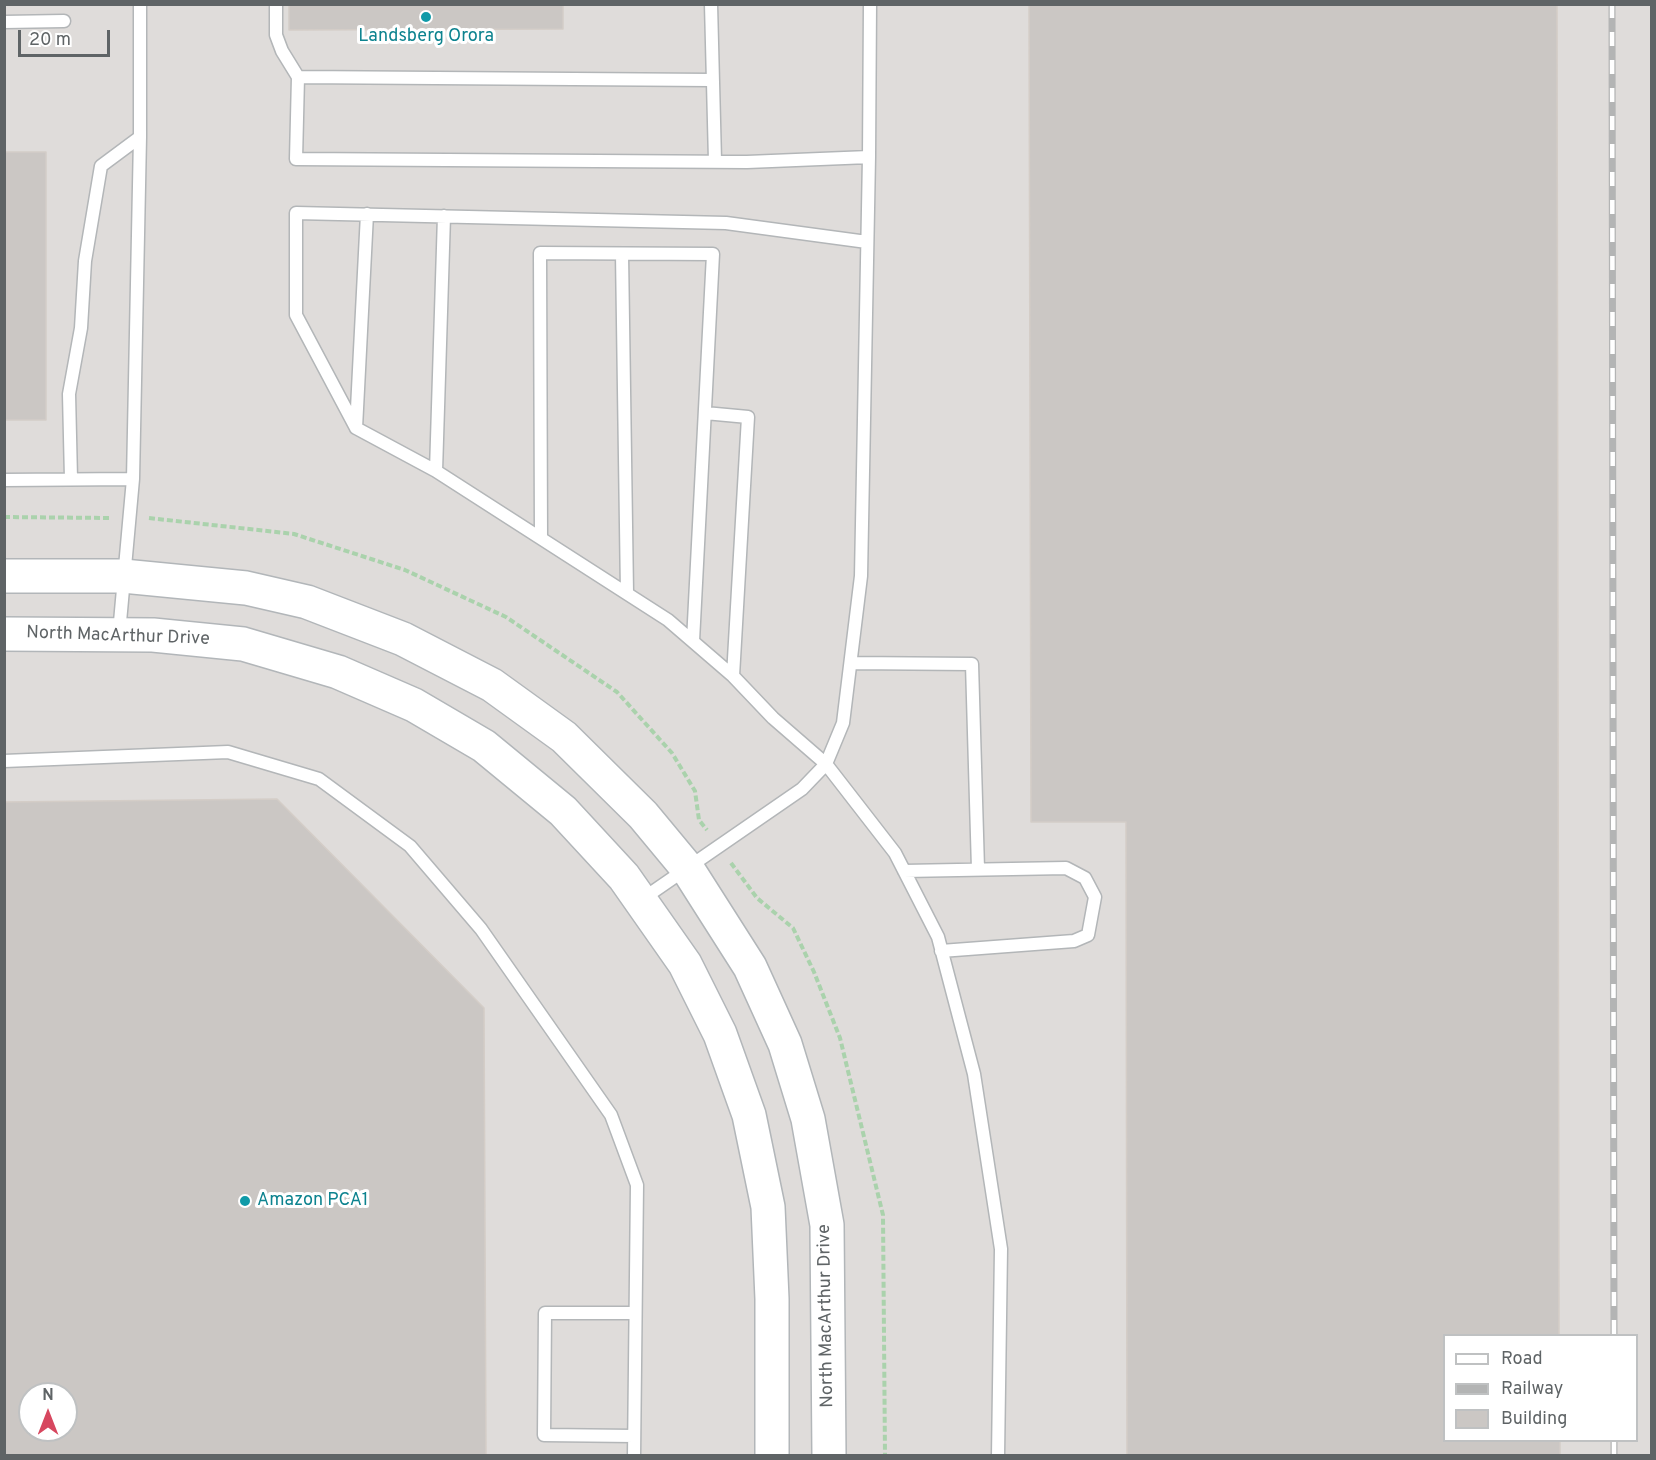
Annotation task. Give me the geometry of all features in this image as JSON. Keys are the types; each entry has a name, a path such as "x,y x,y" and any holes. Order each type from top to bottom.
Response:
{"main road":[{"name":"North MacArthur Drive","path":"4,576 123,576 246,588 307,602 403,639 492,685 564,737 644,815 687,868 750,967 785,1044 808,1119 827,1226 829,1455"},
{"name":"North MacArthur Drive","path":"4,634 153,635 243,644 338,672 414,705 484,746 563,811 624,877 690,974 720,1034 749,1115 768,1207 772,1299 772,1455"}],"lane":[{"path":"119,634 133,478 140,137 140,4"},
{"path":"276,4 276,35 282,51 298,76 296,159 715,161 869,157"},
{"path":"711,4 711,80 715,161"},
{"path":"640,900 802,789 826,764 843,723 861,576 870,4"},
{"path":"4,22 64,21"},
{"path":"298,76 711,80"},
{"path":"70,478 69,393 81,328 85,261 101,166 140,137"},
{"path":"867,242 726,223 296,213 297,315 356,428 436,471 668,620 733,676 773,718 826,764 895,853 938,937 974,1074 1000,1249 998,1455"},
{"path":"356,428 367,214"},
{"path":"436,471 444,216"},
{"path":"541,538 540,253 713,254 693,641"},
{"path":"622,254 627,592"},
{"path":"705,413 748,417 733,676"},
{"path":"4,480 133,478"},
{"path":"850,663 972,664 978,869"},
{"path":"4,761 228,752 319,779 410,846 482,929 611,1115 637,1185 634,1455"},
{"path":"904,870 1066,868 1084,878 1095,897 1088,935 1074,941 941,951"},
{"path":"634,1436 544,1435 545,1313 635,1313"}],"shaded area":[{"path":"5,5 1651,5 1651,1455 5,1456"}],"building":[{"name":"Landsberg Orora","path":"289,4 563,4 563,29 289,30"},
{"path":"1029,4 1557,4 1559,1334 1443,1334 1443,1442 1560,1442 1560,1456 1127,1456 1126,822 1031,822"},
{"path":"4,152 46,152 46,420 4,420"},
{"name":"Amazon PCA1","path":"277,799 484,1008 486,1456 4,1456 4,802"}],"railway":[{"path":"1612,4 1614,1334"},
{"path":"1614,1442 1614,1456"}],"place":[{"name":"Landsberg Orora","path":"426,17"},
{"name":"Amazon PCA1","path":"245,1201"}]}
